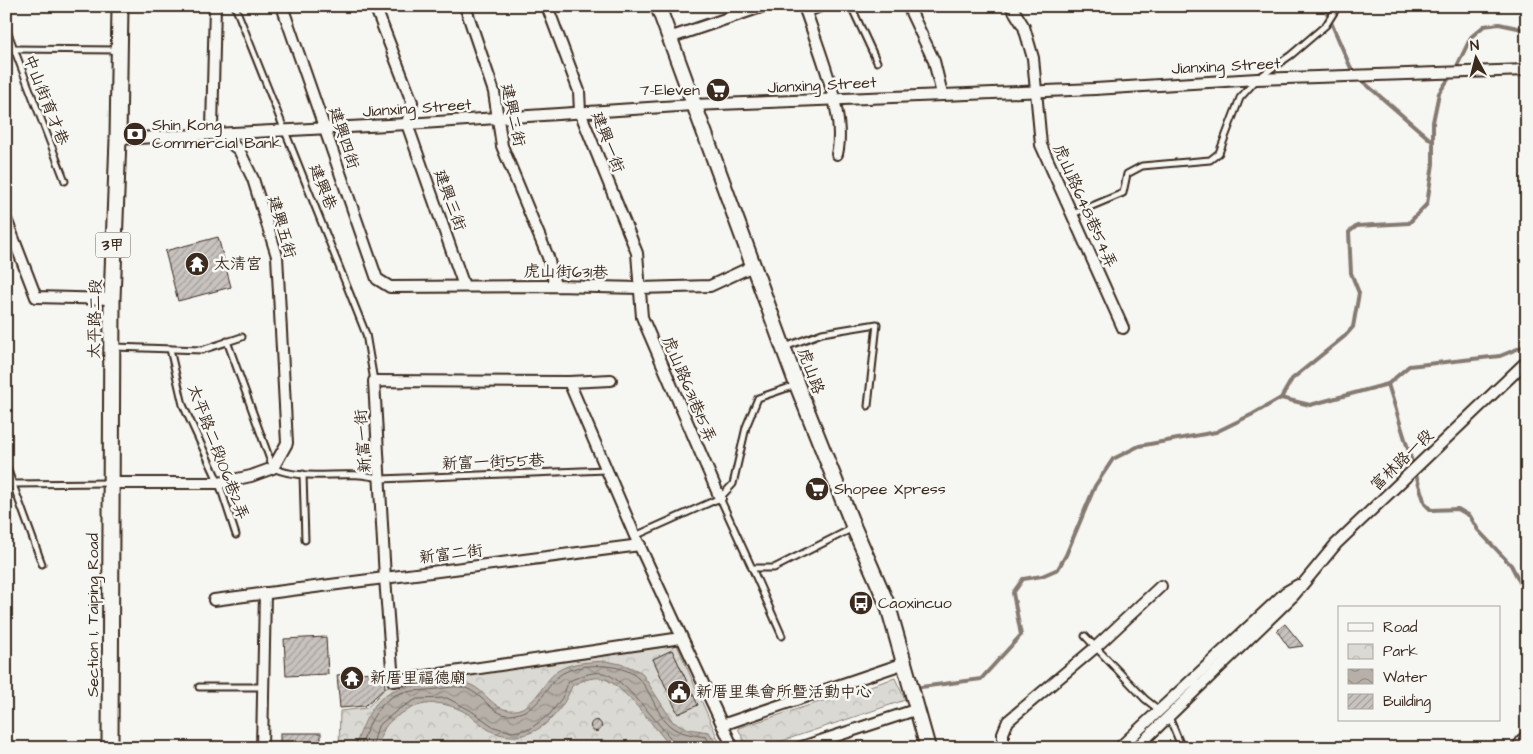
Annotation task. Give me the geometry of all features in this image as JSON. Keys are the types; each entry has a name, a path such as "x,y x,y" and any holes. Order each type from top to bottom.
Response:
{"main road":[{"name":"太平路二段","path":"111,483 112,299 118,139 120,6"},
{"name":"Section 1, Taiping Road","path":"110,748 111,483"}],"street":[{"path":"215,6 212,128 218,133"},
{"name":"建興四街","path":"282,6 377,279"},
{"path":"374,6 412,102 407,124"},
{"name":"建興二街","path":"465,6 494,92 502,146 548,257 555,286"},
{"name":"建興一街","path":"547,6 580,91 580,112 636,254 640,288"},
{"name":"虎山路","path":"658,6 797,385 854,528 888,606 928,748"},
{"path":"669,38 764,6"},
{"path":"820,6 805,9 834,100 841,139 837,154"},
{"path":"908,6 934,61 942,94"},
{"name":"虎山路648巷54弄","path":"1011,6 1024,27 1033,58 1041,145 1123,328"},
{"name":"Jianxing Street","path":"118,139 407,124 693,105 942,94 1037,92 1257,78 1527,70"},
{"name":"建興三街","path":"407,124 464,286"},
{"name":"建興五街","path":"218,133 239,150 253,179 278,256 287,443 273,468"},
{"path":"6,219 36,298 112,299"},
{"name":"虎山街631巷","path":"377,279 390,287 555,286 640,288 710,286 753,266"},
{"name":"虎山路631巷15弄","path":"640,288 642,317 720,498"},
{"name":"富林路一段","path":"1136,748 1293,596 1336,544 1527,361"},
{"path":"374,381 569,382 611,380"},
{"name":"新富一街","path":"374,381 393,681 681,638"},
{"path":"569,382 635,536 733,748"},
{"path":"111,483 219,482 251,476 273,468"},
{"name":"新富二街","path":"214,600 640,546"},
{"name":"富林路一段","path":"1119,748 1286,592 1302,583"},
{"path":"1003,748 1003,733 1008,722 1097,646 1161,586"},
{"path":"262,748 265,593"},
{"path":"722,724 905,663"},
{"path":"799,748 918,709"},
{"path":"1517,748 1527,734"}],"lane":[{"name":"建興巷","path":"235,6 366,334 374,381"},
{"path":"851,6 877,62"},
{"path":"1332,6 1333,14"},
{"path":"1073,214 1123,193 1127,174 1142,166 1210,160 1219,153 1240,98 1257,78 1292,55 1326,25 1338,6"},
{"name":"中山街育才巷","path":"6,28 65,181"},
{"path":"13,49 119,50"},
{"path":"783,347 822,333 876,324 868,406"},
{"path":"112,346 202,350 242,337"},
{"path":"227,341 273,468"},
{"name":"太平路二段106巷2弄","path":"170,349 183,405 219,482 236,535"},
{"path":"635,536 720,498 732,484 746,427 758,398 797,385"},
{"path":"6,465 42,564"},
{"name":"新富一街55巷","path":"273,468 302,474 370,475 381,479 606,470"},
{"path":"302,474 305,540"},
{"path":"14,484 111,483"},
{"path":"720,498 782,636"},
{"path":"752,568 774,568 854,528"},
{"path":"1085,636 1097,646 1145,699 1158,710"},
{"path":"199,687 264,686"},
{"path":"1169,717 1182,748"}],"green space":[{"path":"677,645 722,748 339,748 340,711 367,708 386,687"},
{"path":"895,678 905,700 761,748 747,748 738,728"}],"water":[{"path":"606,661 625,665 641,672 673,722 689,729 709,732 719,748 672,748 628,697 609,681 597,678 578,682 572,686 560,709 551,719 542,727 519,736 507,736 493,732 460,710 445,705 430,704 414,707 390,722 381,735 377,748 355,748 364,723 374,706 380,699 395,690 452,682 462,683 476,687 493,703 503,709 518,709 532,701 554,673 561,669 577,664"}],"building":[{"name":"太清宮","path":"218,237 231,287 178,301 165,251"},
{"path":"1285,624 1303,646 1289,648 1277,631"},
{"path":"326,637 328,674 286,676 284,639"},
{"name":"新厝里集會所暨活動中心","path":"672,650 698,705 678,714 653,659"},
{"path":"384,671 385,688 365,706 340,708 337,675"},
{"path":"594,721 598,721 601,726 600,730 594,731 591,728 591,724"},
{"path":"280,733 321,733 321,748 280,748"}],"waterway":[{"path":"1324,6 1353,73 1433,142"},
{"path":"921,687 981,679 1021,635 1013,593 1023,579 1042,576 1058,569 1066,555 1095,486 1113,459 1139,446 1216,432 1253,414 1281,398 1292,379 1345,336 1353,327 1359,293 1351,273 1349,232 1357,226 1409,223 1427,204 1433,164 1433,122 1439,93 1456,68 1471,37 1484,26 1499,24 1527,30"},
{"path":"1281,398 1310,405 1388,384 1409,366 1500,356 1527,345"},
{"path":"1388,384 1425,504 1431,510 1458,509 1470,516 1478,530 1511,565 1527,596"},
{"path":"714,744 726,746"}],"place":[{"name":"7-Eleven","path":"718,90"},
{"name":"Shin Kong Commercial Bank","path":"135,134"},
{"name":"太清宮","path":"197,264"},
{"name":"Shopee Xpress","path":"817,489"},
{"name":"Caoxincuo","path":"861,603"},
{"name":"新厝里福德廟","path":"352,678"},
{"name":"新厝里集會所暨活動中心","path":"679,692"}]}
